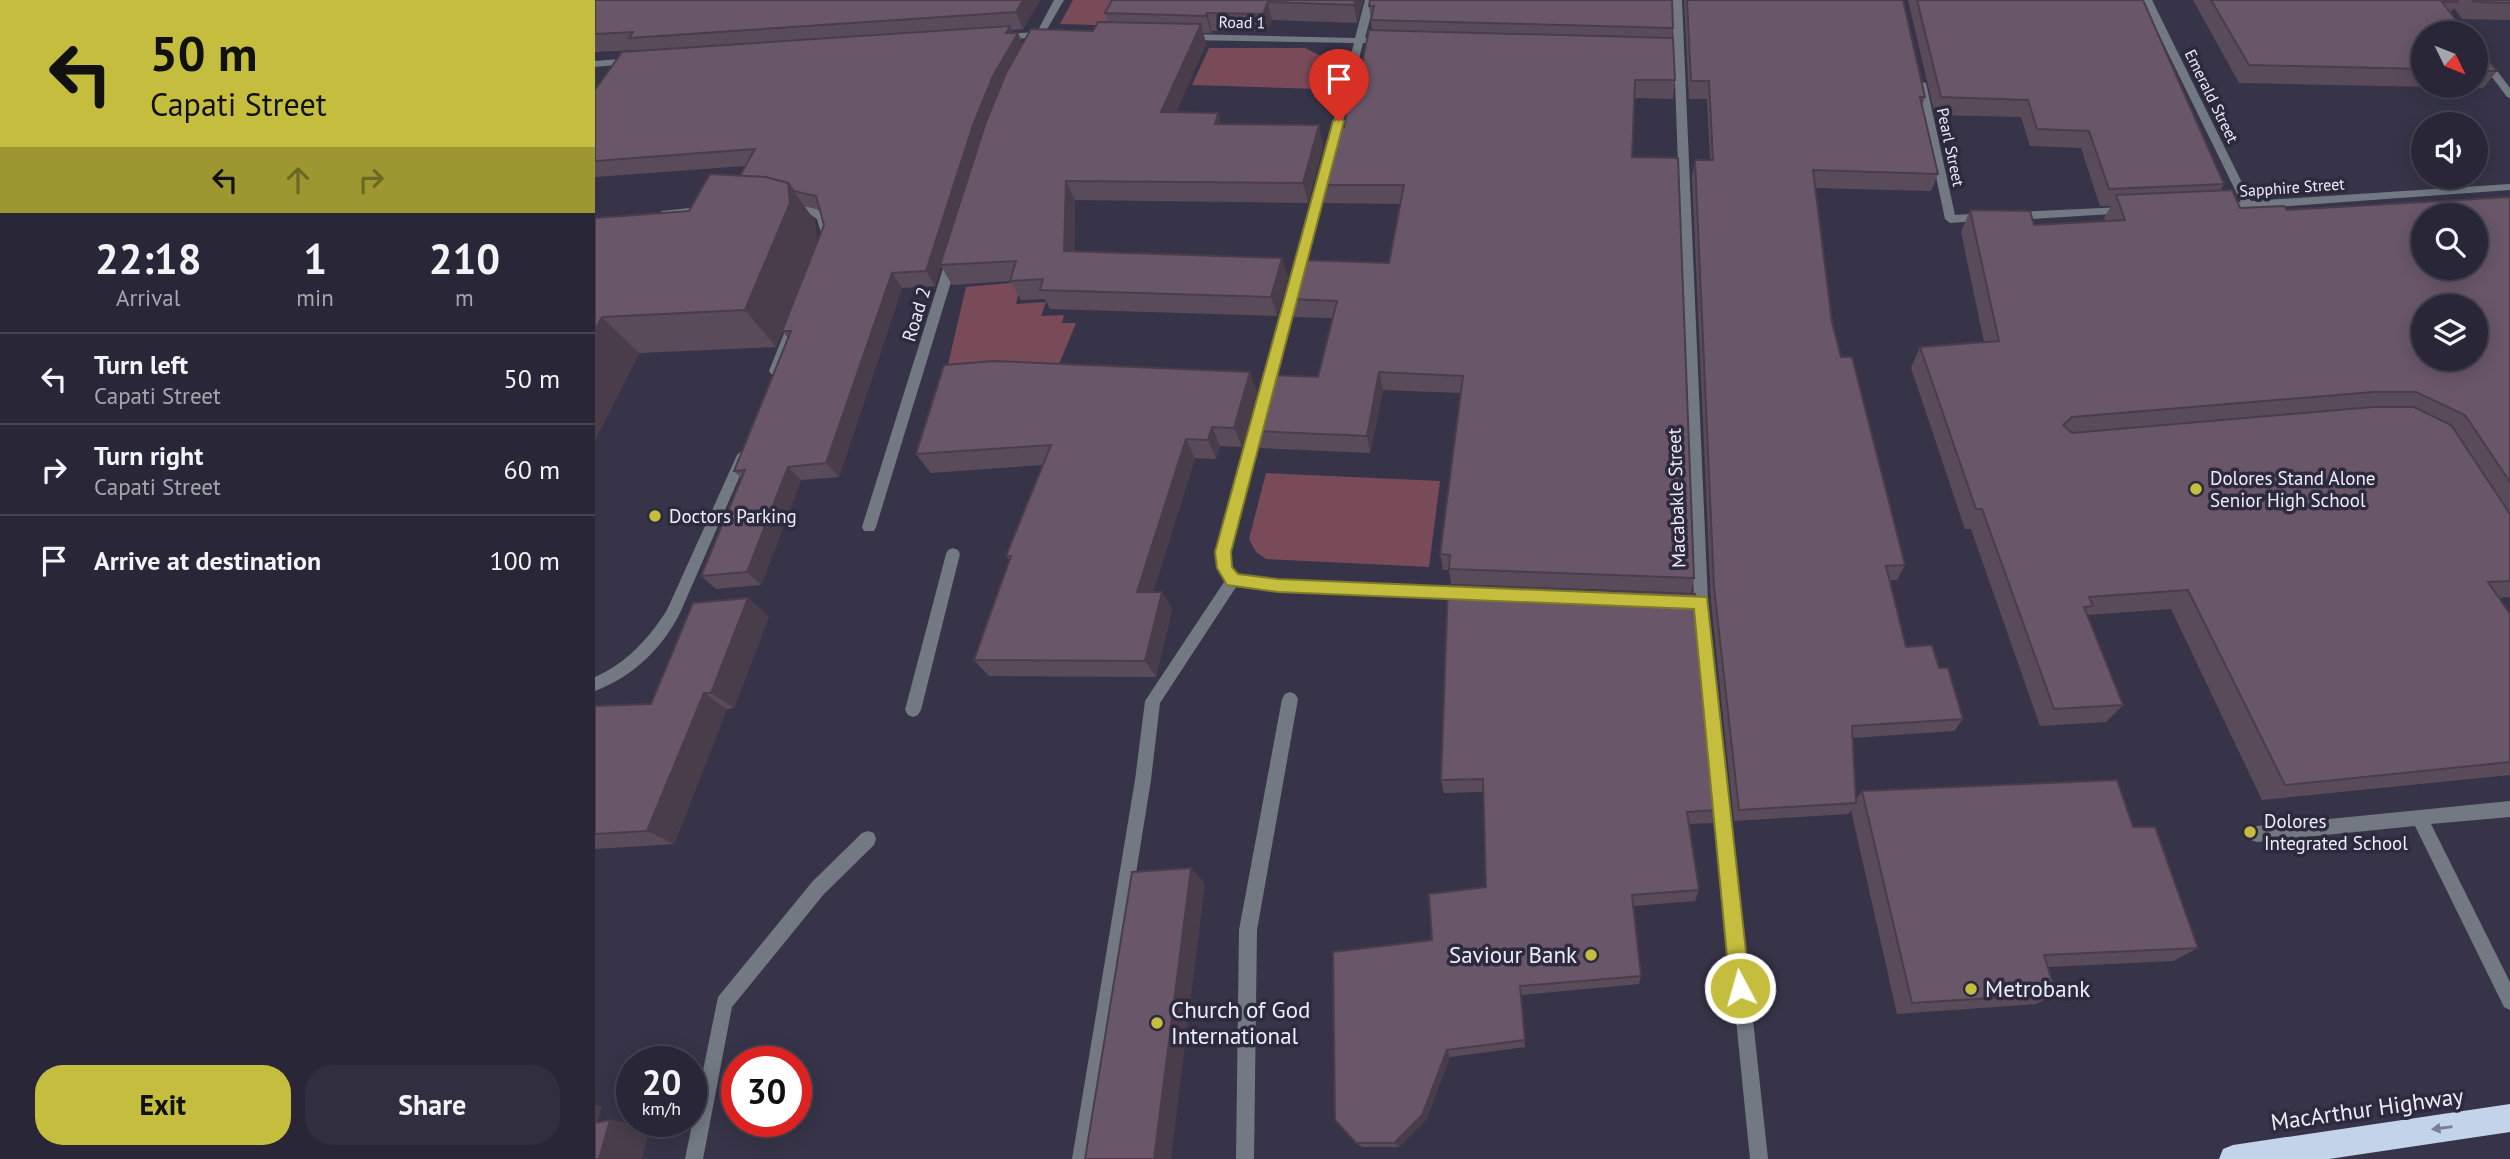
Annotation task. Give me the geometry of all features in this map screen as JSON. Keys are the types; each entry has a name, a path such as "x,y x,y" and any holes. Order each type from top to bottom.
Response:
{"highway":[{"name":"MacArthur Highway","path":"2233,1159 2510,1118"}],"street":[{"path":"1034,46 1059,0"},
{"path":"1370,0 1223,552 1225,568 1233,580 1278,586 1483,594"},
{"name":"Macabakle Street","path":"1677,0 1695,602 1759,1159"},
{"name":"Emerald Street","path":"2147,0 2248,206"},
{"path":"984,38 1063,34"},
{"name":"Road 1","path":"1180,37 1402,42"},
{"path":"1665,51 1679,51"},
{"path":"595,64 637,61"},
{"path":"2489,67 2510,95"},
{"name":"Pearl Street","path":"1919,77 1951,219 1991,217"},
{"name":"Sapphire Street","path":"2207,208 2510,187"},
{"path":"769,207 791,206 811,210 822,217 825,241"},
{"path":"647,217 728,209"},
{"path":"2005,216 2140,211"},
{"name":"Road 2","path":"869,527 955,247"},
{"path":"773,378 801,303"},
{"path":"595,684 613,678 642,655 661,634 749,440"},
{"path":"913,710 953,554"},
{"path":"1081,1159 1143,780 1153,701 1233,580"},
{"path":"1245,1159 1248,930 1290,699"},
{"path":"2257,834 2510,809"},
{"path":"2420,818 2510,1001"},
{"path":"694,1159 724,1003 788,922 868,839"}],"shaded area":[{"path":"1073,0 1211,0 1200,28 1060,24"},
{"path":"1209,48 1305,48 1325,58 1325,64 1318,89 1192,85"},
{"path":"1021,282 1016,304 1046,302 1041,316 1064,315 1062,323 1076,323 1055,374 944,382 966,287"},
{"path":"1266,473 1440,481 1429,567 1266,559 1256,552 1249,539"}],"building":[{"path":"595,0 1023,0 1016,12 629,38 633,32 595,34"},
{"path":"1112,0 1355,0 1354,5 1268,2 1263,14 1207,13 1206,16 1105,13"},
{"path":"1370,0 1672,0 1673,28 1371,20 1374,6 1369,6"},
{"path":"1687,0 1903,0 1925,97 1920,97 1938,174 1813,170 1832,322 1841,357 1852,357 1905,565 1886,566 1906,647 1932,645 1939,668 1948,668 1963,719 1852,726 1856,803 1739,810 1714,587 1695,160 1713,160 1709,81 1691,81"},
{"path":"1917,0 2143,0 2224,184 2109,189 2089,131 2037,129 2028,100 1941,97"},
{"path":"2211,0 2458,2 2442,2 2457,21 2411,21 2411,69 2249,65"},
{"path":"2472,0 2510,0 2510,3 2474,2"},
{"path":"1098,22 1201,24 1161,112 1218,113 1215,124 1319,125 1303,183 1066,181 1064,251 1282,258 1271,297 1040,290 1043,279 1010,281 1016,261 940,265 986,122 1006,73 1031,29 1093,31"},
{"path":"1010,26 1006,33 1018,33 993,76 973,125 926,271 892,273 826,463 788,467 747,572 701,576 745,470 734,471 791,331 782,331 824,225 816,196 794,191 788,183 765,177 740,176 755,149 595,161 595,90 622,52"},
{"path":"1369,30 1673,38 1675,80 1635,80 1632,157 1678,158 1694,578 1449,569 1450,555 1440,554 1463,376 1379,372 1367,436 1254,431 1269,375 1318,377 1337,301 1290,299 1300,260 1389,263 1404,185 1320,185 1336,127 1344,127 1353,82 1358,82"},
{"path":"2489,61 2497,71 2489,71"},
{"path":"710,174 765,177 788,183 790,203 745,310 602,317 595,330 595,218 689,211"},
{"path":"2232,190 2240,208 2284,206 2287,210 2510,197 2510,482 2465,415 2416,392 2373,392 2072,417 2063,425 2072,433 2373,407 2414,407 2451,425 2510,514 2510,581 2488,582 2510,614 2510,762 2285,785 2188,590 2089,597 2093,606 2084,607 2123,705 2054,709 1982,509 1976,509 1920,347 1999,341 1970,210 2030,211 2034,225 2125,220 2116,195"},
{"path":"995,361 1250,372 1234,428 1212,427 1208,440 1186,439 1137,592 1162,592 1145,661 974,660 1011,556 1006,556 1051,445 916,454 944,365"},
{"path":"1448,585 1695,594 1718,810 1687,812 1699,890 1632,895 1641,976 1520,986 1525,1040 1447,1050 1422,1115 1394,1143 1356,1143 1335,1120 1333,952 1432,940 1429,894 1486,887 1483,779 1441,780"},
{"path":"748,598 711,693 704,693 647,831 595,834 595,706 651,704 693,603"},
{"path":"2117,780 2133,827 2155,827 2198,948 2044,955 2056,994 1912,1003 1862,791"},
{"name":"Church of God International","path":"1191,868 1154,1159 1085,1159 1132,872"},
{"path":"610,1120 599,1159 595,1159 595,1123"}],"place":[{"name":"Dolores Stand Alone Senior High School","path":"2196,489"},
{"name":"Doctors Parking","path":"655,516"},
{"name":"Dolores Integrated School","path":"2250,832"},
{"name":"Saviour Bank","path":"1591,955"},
{"name":"Metrobank","path":"1971,989"},
{"name":"Church of God International","path":"1157,1023"}],"route":[{"path":"1339,121 1223,552 1225,568 1233,580 1278,586 1702,602 1740,988"}]}
